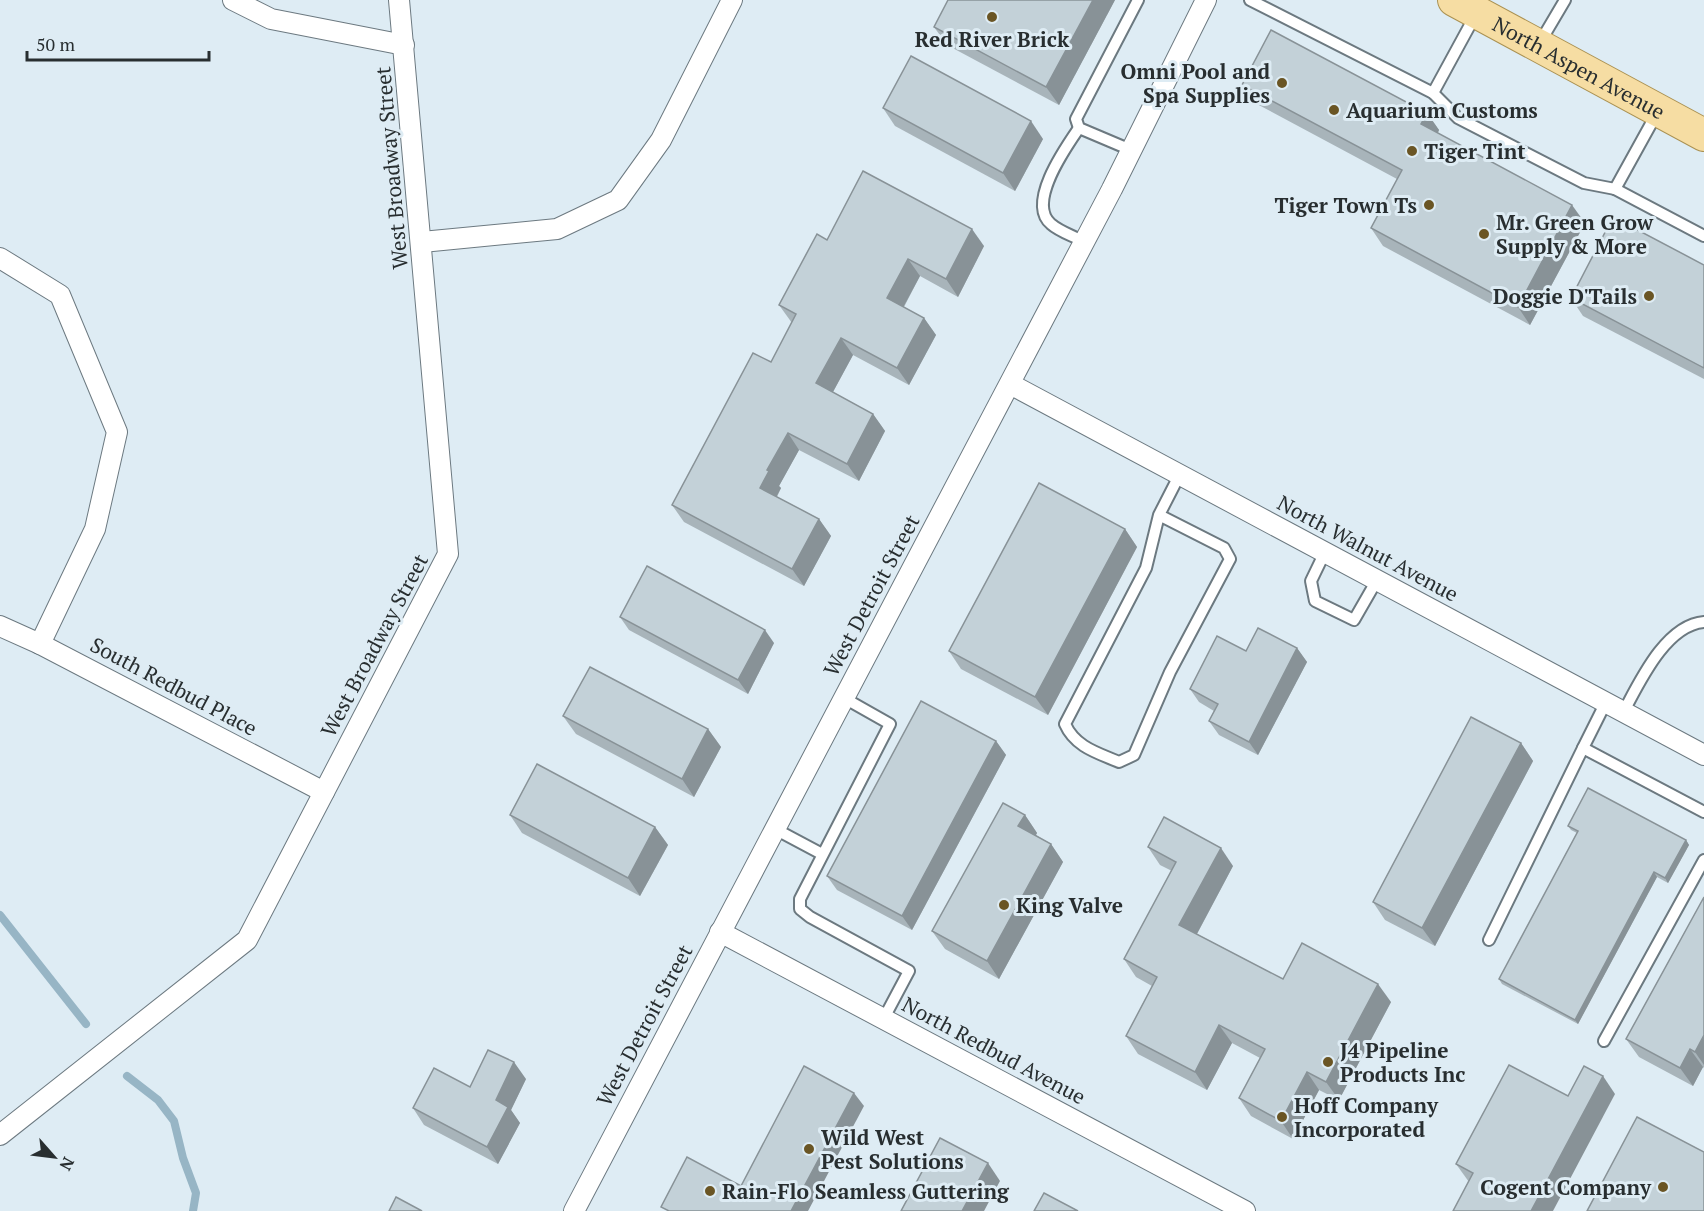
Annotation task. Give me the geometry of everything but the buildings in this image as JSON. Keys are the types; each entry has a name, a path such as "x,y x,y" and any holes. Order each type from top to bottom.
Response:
{"main road":[{"name":"North Aspen Avenue","path":"1466,6 1704,135"}],"street":[{"path":"233,0 271,19 404,45"},
{"name":"West Broadway Street","path":"0,1135 247,940 448,554 399,0"},
{"path":"422,242 557,229 618,200 662,140 732,0"},
{"name":"West Detroit Street","path":"574,1211 1010,384 1206,0"},
{"path":"0,258 60,295 117,432 95,529 40,644"},
{"name":"North Walnut Avenue","path":"1010,384 1704,755"},
{"name":"South Redbud Place","path":"0,626 40,644 324,792"},
{"name":"North Redbud Avenue","path":"720,932 1245,1211"}],"lane":[{"path":"1131,150 1079,128 1076,119 1138,0"},
{"path":"1250,0 1433,93 1458,118 1584,183 1615,189 1704,236"},
{"path":"1538,45 1565,0"},
{"path":"1433,93 1466,6"},
{"path":"1615,189 1659,110"},
{"path":"1079,128 1051,173 1042,206 1049,223 1084,242"},
{"path":"1159,515 1224,548 1230,559 1170,672 1134,755 1119,762 1084,747 1069,734 1065,724 1146,568 1159,515 1180,474"},
{"path":"1325,552 1311,581 1315,601 1354,620 1377,580"},
{"path":"1624,711 1641,679 1671,637 1692,622 1704,622"},
{"path":"844,698 890,723 800,899 800,909 810,917 909,971 884,1018"},
{"path":"1490,940 1606,702"},
{"path":"1583,748 1704,812"},
{"path":"775,829 822,854"},
{"path":"1604,1041 1704,860"}],"waterway":[{"path":"0,915 86,1024"},
{"path":"127,1076 158,1100 174,1121 183,1158 196,1193 193,1211"}],"place":[{"name":"Red River Brick","path":"992,17"},
{"name":"Omni Pool and Spa Supplies","path":"1282,83"},
{"name":"Aquarium Customs","path":"1334,110"},
{"name":"Tiger Tint","path":"1412,151"},
{"name":"Tiger Town Ts","path":"1429,205"},
{"name":"Mr. Green Grow Supply & More","path":"1484,234"},
{"name":"Doggie D'Tails","path":"1649,296"},
{"name":"King Valve","path":"1004,905"},
{"name":"J4 Pipeline Products Inc","path":"1328,1062"},
{"name":"Hoff Company Incorporated","path":"1282,1117"},
{"name":"Wild West Pest Solutions","path":"809,1149"},
{"name":"Cogent Company","path":"1663,1187"},
{"name":"Rain-Flo Seamless Guttering","path":"710,1191"}]}
